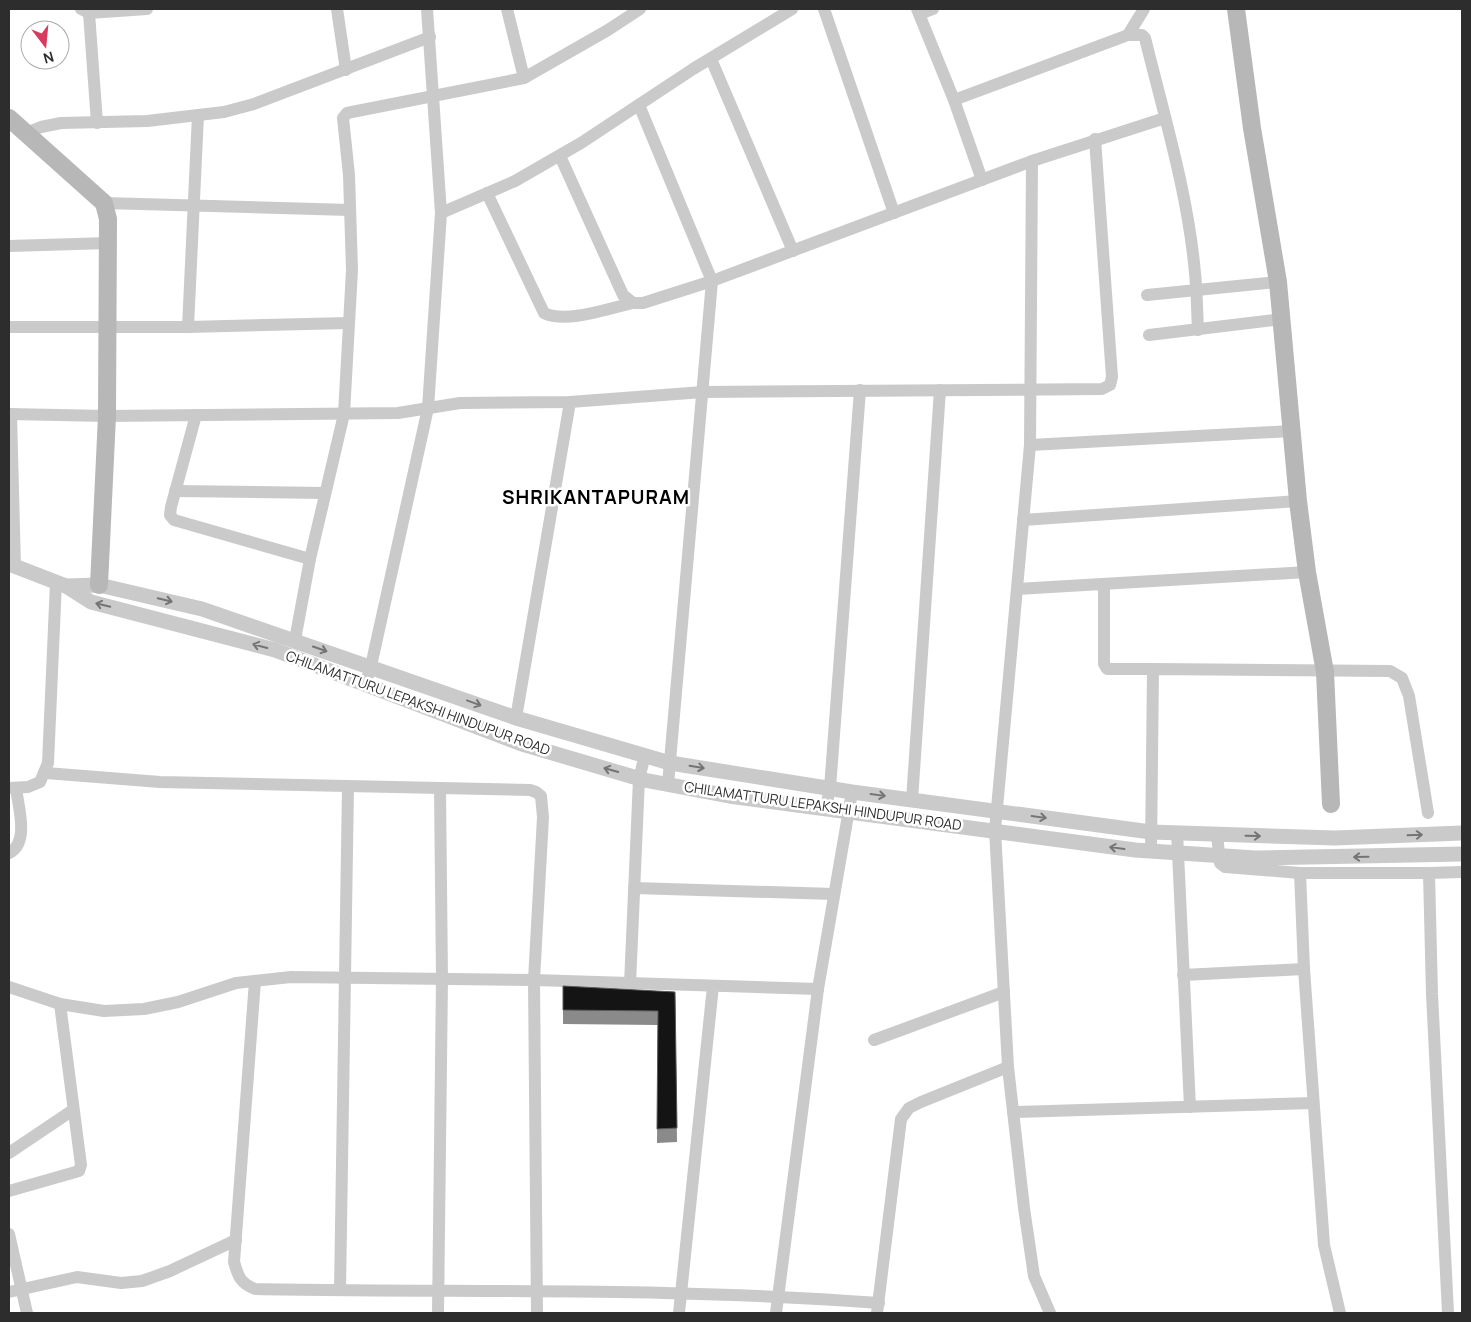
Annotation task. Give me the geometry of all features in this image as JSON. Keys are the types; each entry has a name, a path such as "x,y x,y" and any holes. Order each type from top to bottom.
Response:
{"main road":[{"path":"1236,9 1252,128 1278,282 1298,501 1307,572 1325,672 1332,804"},
{"path":"9,118 104,203 108,219 106,416 99,586"}],"street":[{"path":"97,123 85,11 147,9"},
{"path":"337,9 346,70"},
{"path":"365,685 371,666 428,408 442,212 427,9"},
{"path":"508,9 524,78"},
{"path":"442,212 515,181 560,156 777,13 792,9"},
{"path":"824,9 894,213"},
{"path":"932,9 919,12 954,100 982,180"},
{"path":"1128,35 1144,9"},
{"path":"295,640 310,559 344,414 352,270 349,175 343,118 347,113 524,78 547,66 633,11"},
{"path":"954,100 1128,35 1142,35 1145,38 1183,197 1195,272 1198,330"},
{"path":"26,133 41,127 61,123 97,123 224,112 254,104 430,37"},
{"path":"711,58 793,251"},
{"path":"639,105 712,281 668,784"},
{"path":"188,327 198,115"},
{"path":"487,193 544,314 558,317 575,316 643,302 712,281 1032,161 1095,139 1165,118"},
{"path":"12,565 10,414 106,416 398,413 460,402 570,402 703,392 1102,389 1110,385 1112,361 1095,139"},
{"path":"560,156 623,295 633,303"},
{"path":"1032,161 1030,445 995,811 995,830 1008,1067 1034,1276 1050,1313"},
{"path":"104,203 194,204 350,210"},
{"path":"9,246 109,243"},
{"path":"1147,295 1196,292 1278,282"},
{"path":"1149,335 1282,319"},
{"path":"9,327 188,327 349,323"},
{"path":"826,808 830,788 860,390"},
{"path":"912,800 940,390"},
{"path":"516,718 570,402"},
{"path":"196,415 170,507 170,515 174,520 310,559"},
{"path":"1030,445 1292,431"},
{"path":"175,491 325,493"},
{"path":"1023,520 1298,501"},
{"name":"CHILAMATTURU LEPAKSHI HINDUPUR ROAD","path":"12,565 61,584 91,602 275,650 522,744 640,779 729,796 1150,852 1273,858 1462,854"},
{"path":"1017,589 1307,572"},
{"path":"9,853 19,843 21,834 12,788 28,787 40,782 46,773 48,763 61,584"},
{"name":"CHILAMATTURU LEPAKSHI HINDUPUR ROAD","path":"61,584 99,586 202,608 516,718 670,763 852,792 1151,832 1177,832 1217,836 1335,838 1462,833"},
{"path":"1104,584 1104,664 1108,669 1390,671 1402,678 1409,696 1428,812"},
{"path":"1150,852 1154,669"},
{"path":"630,984 640,779 644,756"},
{"path":"46,773 160,782 530,790 541,796 543,817 534,980 537,1313"},
{"path":"340,1290 348,787"},
{"path":"438,1313 442,979 440,788"},
{"path":"776,1313 818,989 847,811 852,792"},
{"path":"1177,832 1190,1107"},
{"path":"1217,836 1218,856 1220,863 1224,867 1300,872 1462,872"},
{"path":"1300,872 1304,969 1324,1245 1340,1313"},
{"path":"1429,873 1432,994 1448,1313"},
{"path":"634,888 834,894"},
{"path":"1183,975 1304,969"},
{"path":"9,987 60,1004 104,1011 144,1009 178,1002 236,983 291,977 534,980 818,989"},
{"path":"255,981 234,1262 238,1277 245,1284 255,1288 438,1292 778,1295 878,1308 902,1119 909,1108 920,1102 1008,1067"},
{"path":"679,1313 713,986"},
{"path":"874,1040 1004,992"},
{"path":"9,1191 79,1171 80,1165 60,1004"},
{"path":"1014,1112 1313,1103"},
{"path":"9,1153 73,1110"},
{"path":"9,1234 27,1313"},
{"path":"9,1292 77,1277 121,1283 142,1281 170,1271 236,1240"}],"building":[{"path":"563,986 675,992 677,1128 657,1129 658,1011 563,1010"}],"district":[{"name":"SHRIKANTAPURAM","path":"596,497"}]}
